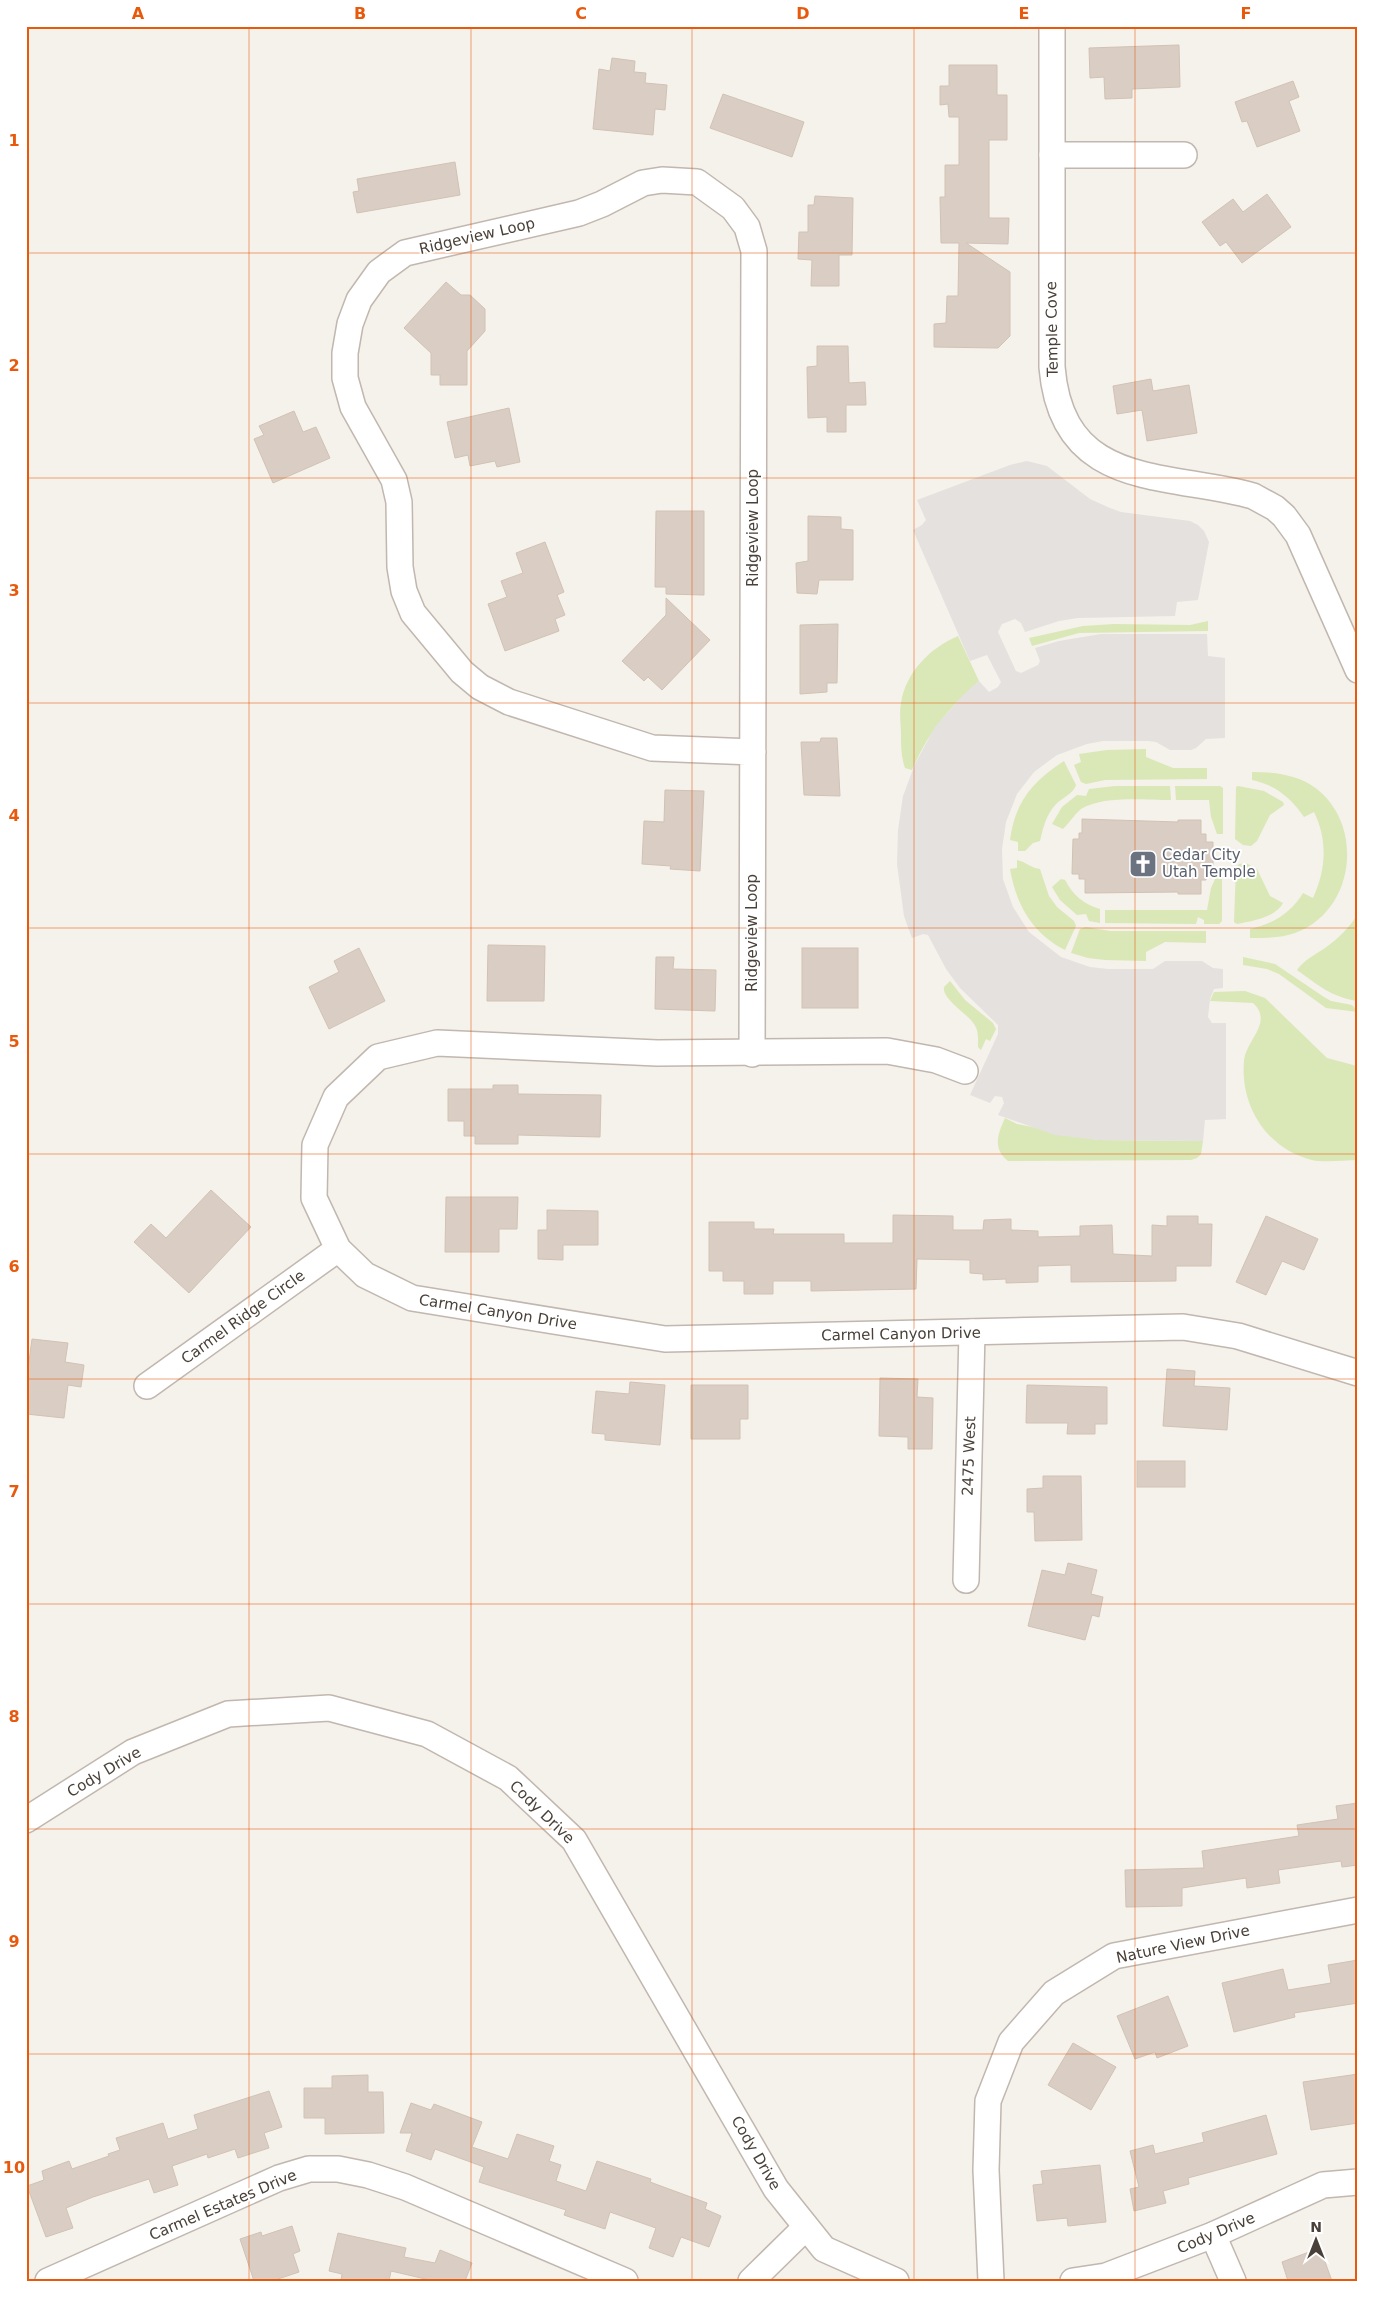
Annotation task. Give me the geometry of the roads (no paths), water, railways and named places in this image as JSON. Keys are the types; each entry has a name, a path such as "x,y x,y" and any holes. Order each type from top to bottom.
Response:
{"street":[{"name":"Temple Cove","path":"1052,26 1052,367 1056,397 1069,426 1094,453 1126,471 1144,476 1241,492 1275,508 1298,534 1358,670"},
{"path":"1052,155 1184,155"},
{"name":"Ridgeview Loop","path":"752,1054 753,752 754,251 747,227 732,208 697,182 662,180 643,183 580,213 406,253 379,272 360,300 350,324 345,352 345,378 354,407 394,480 399,502 400,567 404,591 413,613 462,672 480,687 509,702 652,748 753,752"},
{"name":"Carmel Canyon Drive","path":"965,1071 936,1060 887,1051 752,1054 657,1053 437,1043 378,1057 336,1097 315,1144 314,1198 338,1249 365,1275 412,1298 665,1339 1183,1327 1238,1336 1358,1373"},
{"name":"Carmel Ridge Circle","path":"147,1386 338,1249"},
{"name":"2475 West","path":"966,1580 972,1332"},
{"name":"Cody Drive","path":"26,1820 133,1752 228,1714 329,1708 427,1734 508,1778 574,1840 776,2189 824,2249 896,2281"},
{"name":"Nature View Drive","path":"991,2281 986,2170 988,2101 1011,2042 1054,1993 1114,1956 1358,1910"},
{"name":"Carmel Estates Drive","path":"48,2281 279,2178 309,2169 338,2169 405,2187 625,2281"},
{"name":"Cody Drive","path":"1073,2281 1106,2276 1213,2236 1323,2185 1358,2182"},
{"path":"752,2281 806,2227"},
{"path":"1213,2236 1233,2281"}],"place":[{"name":"Cedar City Utah Temple","path":"1143,864"}]}
